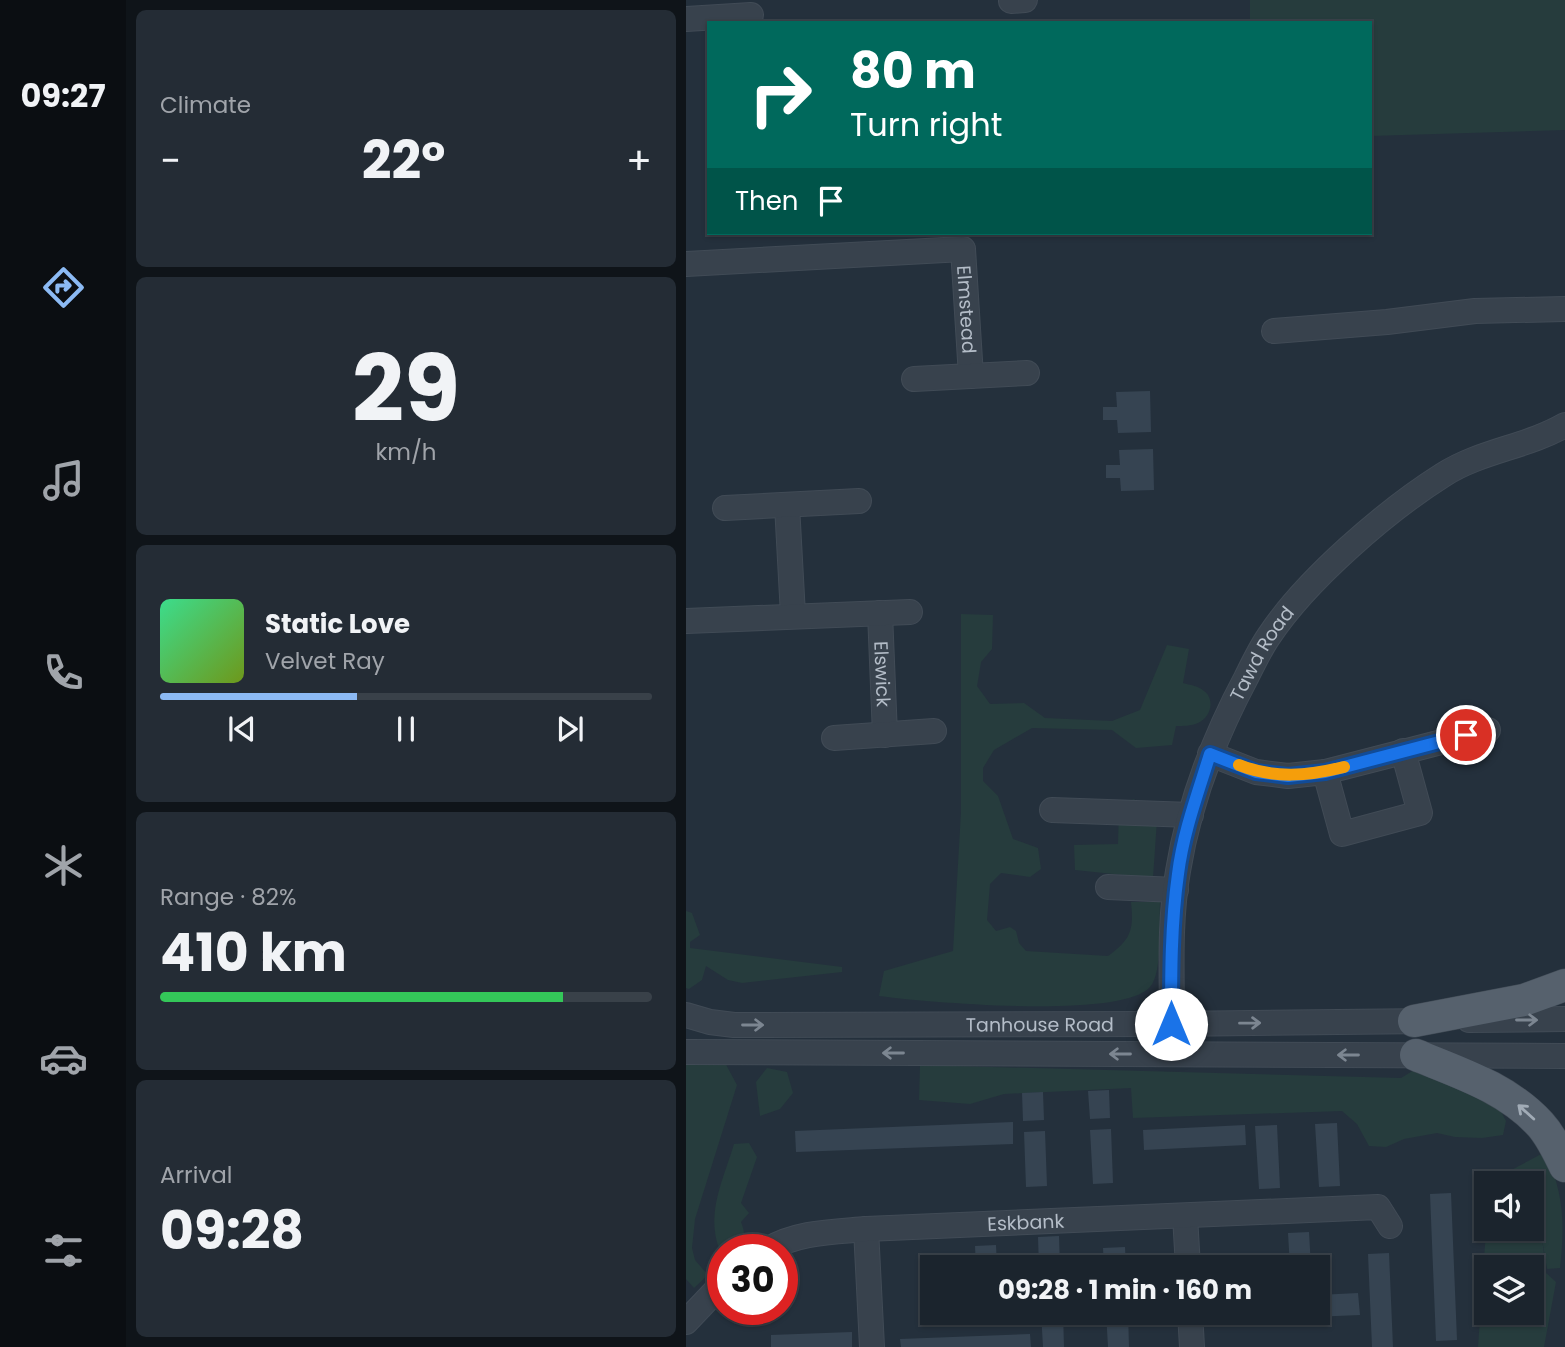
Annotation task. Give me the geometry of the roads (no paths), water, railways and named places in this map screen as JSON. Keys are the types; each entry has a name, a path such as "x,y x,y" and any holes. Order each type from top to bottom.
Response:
{"main road":[{"path":"1414,1021 1524,1000 1565,985"},
{"path":"1416,1055 1480,1081 1512,1099 1540,1124 1565,1167"}],"street":[{"path":"686,19 751,15"},
{"name":"Elmstead","path":"686,264 872,244 963,249 971,376"},
{"path":"1274,331 1387,322 1475,311 1565,309"},
{"name":"Elmstead","path":"914,379 1027,373"},
{"name":"Tawd Road","path":"1171,1024 1172,934 1176,890 1191,815 1210,754 1267,638 1291,606 1370,531 1443,475 1469,461 1565,425"},
{"path":"724,509 859,501"},
{"path":"787,505 793,615"},
{"name":"Elswick","path":"686,621 910,612"},
{"name":"Elswick","path":"880,613 885,735"},
{"path":"1210,754 1256,772 1288,776 1325,772 1488,730"},
{"name":"Elswick","path":"834,738 934,731"},
{"path":"1325,772 1342,834 1355,831 1420,813 1403,751"},
{"path":"1052,810 1191,815"},
{"path":"1108,887 1176,890"},
{"name":"Tanhouse Road","path":"686,1015 734,1025 1565,1020"},
{"name":"Tanhouse Road","path":"686,1052 1565,1056"},
{"name":"Eskbank","path":"798,1237 866,1229 1378,1207 1390,1226"},
{"path":"1185,1216 1187,1255"},
{"path":"866,1229 872,1347"},
{"path":"686,1322 707,1300"},
{"path":"1191,1325 1192,1347"}]}
